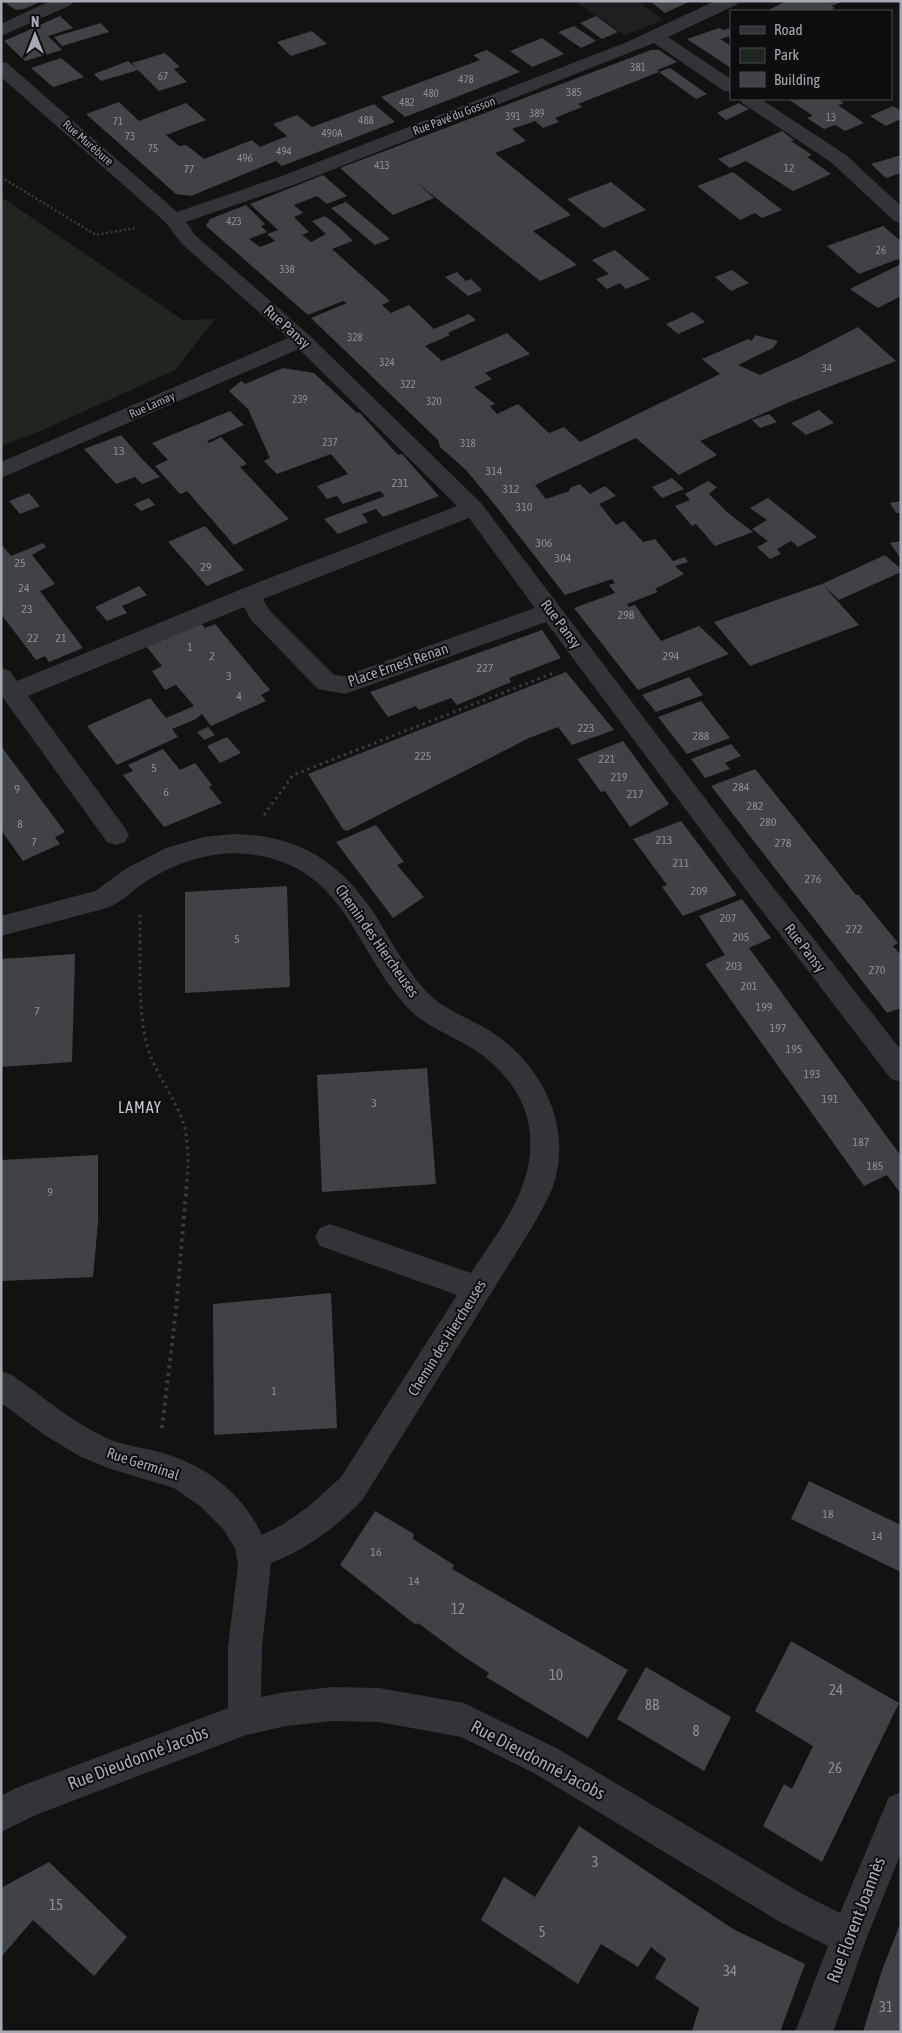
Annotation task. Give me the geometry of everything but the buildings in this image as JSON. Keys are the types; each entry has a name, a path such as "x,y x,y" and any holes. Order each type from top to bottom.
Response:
{"street":[{"path":"1,31 65,1"},
{"name":"Rue Pavé du Gosson","path":"174,220 289,180 655,36 730,1"},
{"path":"655,36 730,86"},
{"name":"Rue Murébure","path":"1,67 174,220"},
{"path":"750,100 839,159 901,217"},
{"name":"Rue Pansy","path":"174,220 188,239 302,340 473,508 742,866 901,1071"},
{"name":"Rue Lamay","path":"1,471 302,340"},
{"path":"116,835 7,685 250,595 473,508"},
{"name":"Place Ernest Renan","path":"250,595 259,614 327,683 345,685 551,610"},
{"name":"Chemin des Hiercheuses","path":"1,926 86,905 105,897 140,872 166,858 206,846 244,844 271,848 291,854 332,878 344,890 396,970 426,1009 442,1020 494,1048 511,1062 526,1080 534,1096 542,1116 544,1135 542,1176 524,1215 352,1488 337,1505 300,1530 270,1549 253,1554"},
{"path":"330,1237 477,1289"},
{"name":"Rue Germinal","path":"1,1385 64,1430 94,1448 174,1472 195,1483 235,1518 249,1540 253,1554 255,1576 249,1602 242,1691 246,1718"},
{"name":"Rue Dieudonné Jacobs","path":"1,1815 28,1800 246,1718 286,1709 333,1704 379,1705 464,1720 546,1761 793,1909 849,1937"},
{"name":"Rue Florent Joannès","path":"814,2032 849,1937 901,1809"}],"path":[{"path":"1,177 96,235 139,228"},
{"path":"244,844 288,779 293,776 587,659"},
{"path":"140,872 142,1005 146,1041 154,1065 180,1114 185,1129 189,1156 176,1310 162,1434 150,1464"}],"shaded area":[{"path":"574,1 638,1 664,20 625,35"}],"green space":[{"path":"1,197 183,320 215,319 175,370 45,429 1,446"}],"district":[{"name":"LAMAY","path":"140,1107"}]}
